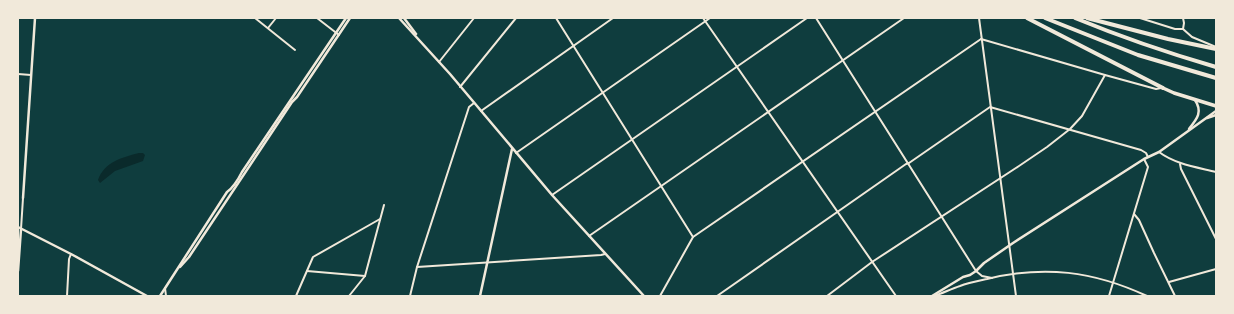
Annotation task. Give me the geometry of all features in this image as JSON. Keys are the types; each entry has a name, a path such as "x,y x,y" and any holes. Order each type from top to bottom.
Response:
{"highway":[{"path":"1027,18 1163,88"},
{"path":"1045,18 1104,43 1138,55 1216,78"},
{"path":"1076,18 1086,18 1168,39 1216,48"},
{"path":"1076,18 1170,54 1216,67"}],"main road":[{"path":"1163,88 1216,106"}],"street":[{"path":"18,233 24,198 35,18"},
{"path":"255,18 295,50"},
{"path":"268,29 276,18"},
{"path":"317,18 337,34"},
{"path":"160,296 189,257 337,34 346,18"},
{"path":"337,34 350,18"},
{"path":"399,18 450,74 552,196 644,296"},
{"path":"404,18 422,43"},
{"path":"439,62 474,18"},
{"path":"460,87 516,18"},
{"path":"556,18 604,92 693,237"},
{"path":"480,111 613,18"},
{"path":"703,18 896,296"},
{"path":"516,153 710,18"},
{"path":"552,196 807,18"},
{"path":"816,18 976,271 982,276 992,278"},
{"path":"589,236 904,18"},
{"path":"979,18 1016,296"},
{"path":"1140,18 1175,29 1183,29 1192,37 1216,48"},
{"path":"1183,18 1183,29"},
{"path":"981,39 1105,75 1156,88 1163,88"},
{"path":"660,296 693,237 981,39"},
{"path":"18,74 31,75"},
{"path":"827,296 872,262 1000,179 1047,147 1070,129 1082,116 1105,75"},
{"path":"1187,132 1199,115 1199,105 1195,100"},
{"path":"410,296 417,266 469,107 474,103"},
{"path":"990,106 1141,150 1146,153 1148,157"},
{"path":"717,296 990,106"},
{"path":"933,296 964,277 970,275 984,263 1009,246 1144,159 1159,152 1216,111"},
{"path":"1207,118 1216,115"},
{"path":"480,296 513,149"},
{"path":"1159,152 1165,158 1180,164 1188,164 1216,172"},
{"path":"1109,296 1148,167 1144,159"},
{"path":"1180,164 1181,169 1216,239"},
{"path":"349,296 365,276 384,205"},
{"path":"1134,214 1139,220 1175,296"},
{"path":"296,296 312,257 380,219"},
{"path":"19,228 71,254 147,296"},
{"path":"18,271 19,228"},
{"path":"67,296 71,254"},
{"path":"417,266 487,263 606,254"},
{"path":"1169,282 1216,269"},
{"path":"307,271 365,276"},
{"path":"933,296 960,286 1013,273 1045,271 1075,274 1113,282 1147,296"},
{"path":"165,288 166,296"}],"water":[{"path":"143,153 145,155 143,161 115,171 100,183 98,180 101,174 109,165 127,156"}]}
